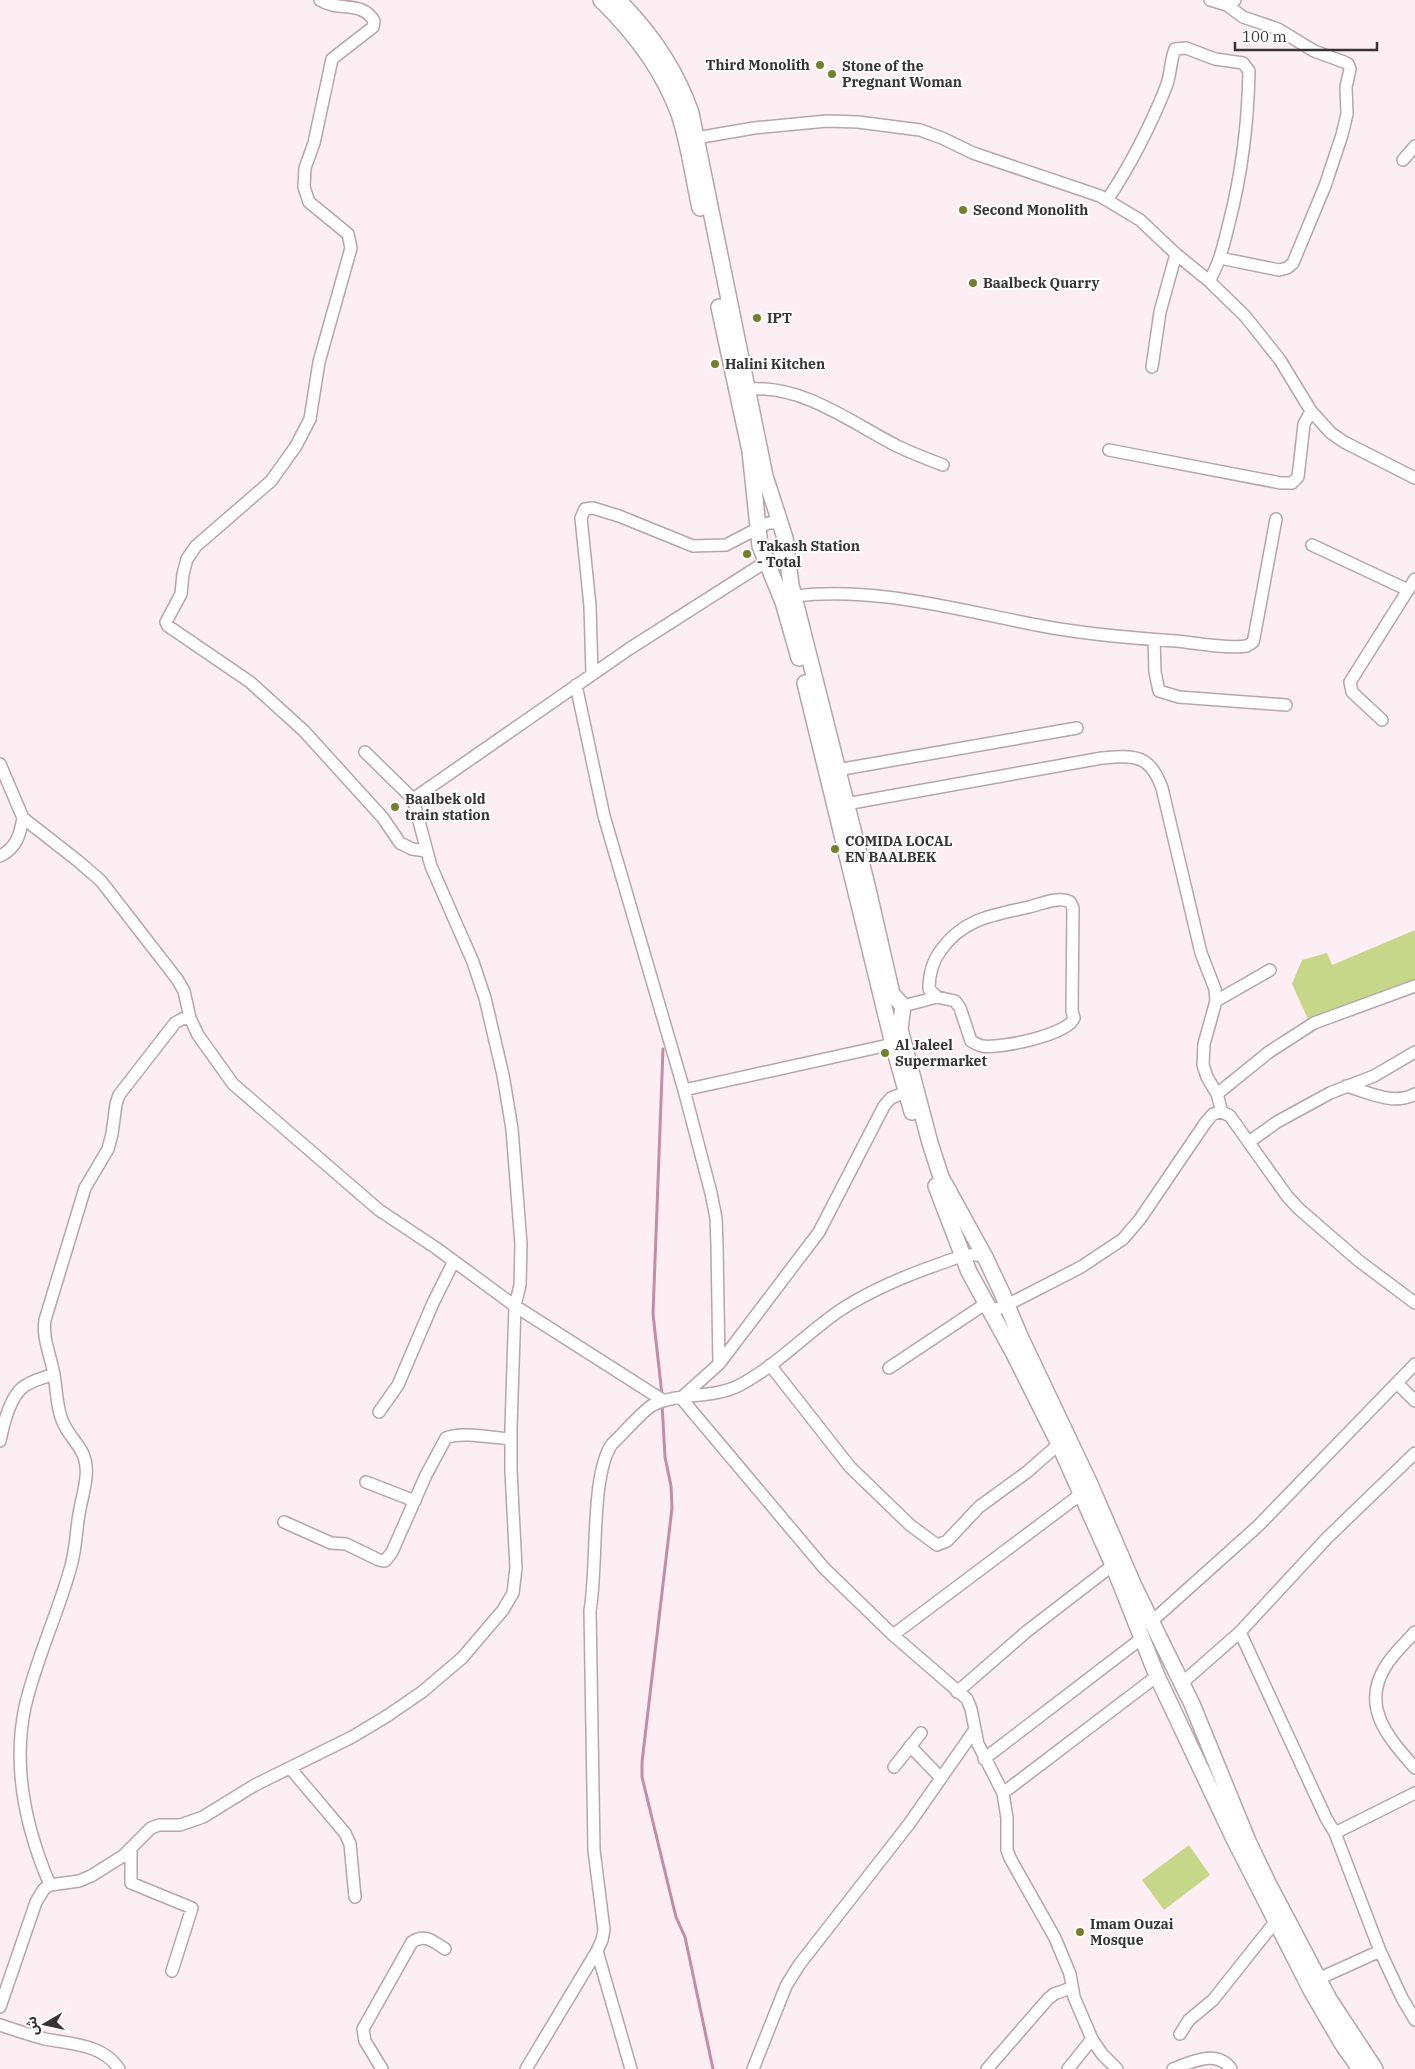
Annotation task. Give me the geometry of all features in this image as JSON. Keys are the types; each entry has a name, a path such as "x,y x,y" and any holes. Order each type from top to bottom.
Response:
{"main road":[{"path":"601,0 634,35 660,72 678,113 685,135 750,451 758,510 760,546 783,602 798,655 892,1044 934,1182 969,1272 1014,1354 1059,1444 1112,1565 1156,1673 1275,1922 1312,1992 1343,2045 1360,2069"},
{"path":"618,0 648,35 674,72 688,103 765,476 785,538 794,596 892,994 903,1006 900,1030 934,1156 951,1196 985,1257 1008,1305 1037,1374 1090,1484 1151,1622 1192,1704 1248,1841 1318,1979 1374,2069"},
{"path":"1156,1673 1171,1663"},
{"path":"1175,1713 1185,1710 1192,1704"}],"street":[{"path":"320,0 334,6 358,7 367,11 374,22 373,27 332,59 314,143 305,168 304,187 309,202 348,234 351,248 319,362 310,419 296,446 271,481 196,546 187,559 181,594 166,622 168,626 250,682 304,731 383,818 400,843 406,847 426,851"},
{"path":"1210,0 1231,3 1242,17 1278,29 1314,51 1348,64 1350,69 1346,87 1347,114 1342,135 1325,186 1293,263 1287,268 1279,270 1220,258"},
{"path":"1107,200 1131,159 1163,93 1176,49 1186,48 1215,59 1243,63 1249,71 1244,148 1236,196 1220,258 1209,281"},
{"path":"696,138 812,121 858,122 920,130 973,153 1081,189 1107,200 1140,220 1176,254 1209,281 1245,316 1269,345 1311,411 1331,434 1415,478"},
{"path":"1403,160 1415,146"},
{"path":"1152,367 1160,312 1176,254"},
{"path":"748,389 777,391 817,403 850,419 899,447 943,465"},
{"path":"1109,450 1292,483 1298,477 1304,424 1311,411"},
{"path":"592,674 590,606 581,518 585,509 593,508 619,516 693,546 705,547 726,545 771,522 781,524"},
{"path":"794,596 831,594 913,600 1052,628 1154,640 1240,646 1250,645 1254,638 1276,519"},
{"path":"1312,545 1408,590"},
{"path":"413,799 592,674 767,561 778,558 786,550"},
{"path":"1382,720 1352,692 1350,682 1415,579"},
{"path":"1154,640 1154,672 1159,692 1179,697 1286,705"},
{"path":"576,685 604,816 707,1174 716,1218 719,1364"},
{"path":"837,770 1077,728"},
{"path":"0,2007 36,1902 44,1889 50,1885 79,1881 91,1876 123,1856 151,1828 159,1825 180,1825 193,1822 255,1786 352,1737 422,1692 462,1658 503,1610 516,1582 511,1439 515,1306 520,1285 521,1244 514,1148 502,1076 481,984 426,851 413,799 365,752"},
{"path":"846,804 1102,758 1129,755 1143,760 1155,771 1162,788 1202,958 1214,982 1216,1001 1203,1053 1205,1072 1217,1094 1222,1112"},
{"path":"0,764 22,818 20,834 16,843 11,849 0,856"},
{"path":"22,818 78,860 101,881 177,979 184,991 190,1018 198,1035 233,1084 379,1210 454,1261 515,1306 664,1401"},
{"path":"903,1006 937,997 955,1001 960,1008 971,1041 981,1046 994,1046 1039,1037 1068,1026 1074,1018 1072,1011 1073,908 1070,902 1065,899 985,917 956,932 941,950 930,971 929,989 937,997"},
{"path":"1216,1001 1270,970"},
{"path":"1217,1094 1269,1052 1314,1023 1415,986"},
{"path":"50,1885 37,1849 23,1798 22,1741 25,1708 71,1567 86,1476 85,1459 82,1449 69,1436 57,1404 54,1374 43,1334 45,1320 85,1188 108,1149 119,1095 175,1023 182,1019 190,1018"},
{"path":"684,1090 892,1044"},
{"path":"1249,1142 1297,1111 1346,1086 1374,1076 1415,1052"},
{"path":"1346,1086 1395,1099 1403,1099 1415,1094"},
{"path":"681,1398 719,1364 819,1232 884,1106 891,1098 906,1092"},
{"path":"889,1368 986,1305 998,1309 1008,1305 1081,1267 1123,1238 1140,1219 1206,1122 1213,1114 1222,1112 1230,1116 1287,1196 1299,1209 1359,1261 1415,1303"},
{"path":"526,2069 597,1951 604,1930 594,1842 590,1610 594,1588 600,1487 607,1450 651,1406 664,1401 716,1393 728,1389 770,1366 841,1310 858,1300 907,1276 963,1256 974,1254 985,1257"},
{"path":"379,1412 398,1385 433,1303 454,1261"},
{"path":"1151,1622 1258,1526 1398,1384 1415,1364"},
{"path":"770,1366 850,1467 910,1525 937,1545 947,1541 979,1507 1026,1472 1059,1444"},
{"path":"1,1433 4,1419 20,1389 54,1374"},
{"path":"1398,1384 1415,1402"},
{"path":"681,1398 824,1568 893,1635 968,1703 974,1731 984,1759 1003,1793 1007,1818 1007,1850 1010,1858 1055,1938 1070,1974 1071,1988 1092,2039 1102,2054 1117,2069"},
{"path":"284,1522 331,1543 346,1544 385,1561 392,1552 440,1446 446,1438 451,1435 460,1435 511,1439"},
{"path":"1182,1683 1240,1632 1327,1538 1415,1454"},
{"path":"366,1482 415,1501"},
{"path":"893,1635 1081,1494"},
{"path":"957,1692 1026,1632 1112,1565"},
{"path":"1240,1632 1326,1818 1335,1833 1380,1951 1402,1998 1415,2020"},
{"path":"1415,1632 1387,1664 1378,1684 1376,1709 1382,1726 1415,1768"},
{"path":"984,1759 1142,1638"},
{"path":"1003,1793 1156,1673"},
{"path":"753,2069 786,1986 799,1965 909,1824 974,1731"},
{"path":"894,1767 921,1733"},
{"path":"910,1746 941,1778"},
{"path":"290,1768 345,1833 350,1844 355,1897"},
{"path":"1335,1833 1415,1793"},
{"path":"131,1848 131,1883 192,1908 172,1971"},
{"path":"1180,2034 1189,2020 1213,2000 1275,1922"},
{"path":"382,2069 365,2042 363,2029 412,1942 422,1938 429,1938 445,1949"},
{"path":"597,1951 631,2069"},
{"path":"1318,1979 1380,1951"},
{"path":"987,2069 1048,1999 1071,1988"},
{"path":"0,2025 45,2038 85,2045 114,2066"},
{"path":"1068,2069 1092,2039"},
{"path":"1173,2069 1188,2063 1214,2058 1221,2060 1231,2069"}],"green space":[{"path":"1415,930 1415,985 1308,1019 1292,984 1302,960 1327,953 1332,965"},
{"path":"1189,1845 1210,1875 1164,1910 1142,1880"}],"waterway":[{"path":"662,1395 653,1314 663,1049"},
{"path":"662,1403 665,1457 671,1486 672,1508 642,1762 642,1777 676,1917 685,1937 713,2069"}],"place":[{"name":"Third Monolith","path":"820,65"},
{"name":"Stone of the Pregnant Woman","path":"832,74"},
{"name":"Second Monolith","path":"963,210"},
{"name":"Baalbeck Quarry","path":"973,283"},
{"name":"IPT","path":"757,318"},
{"name":"Halini Kitchen","path":"715,364"},
{"name":"Takash Station - Total","path":"747,554"},
{"name":"Baalbek old train station","path":"395,807"},
{"name":"COMIDA LOCAL EN BAALBEK","path":"835,849"},
{"name":"Al Jaleel Supermarket","path":"885,1053"},
{"name":"Imam Ouzai Mosque","path":"1080,1932"}]}
